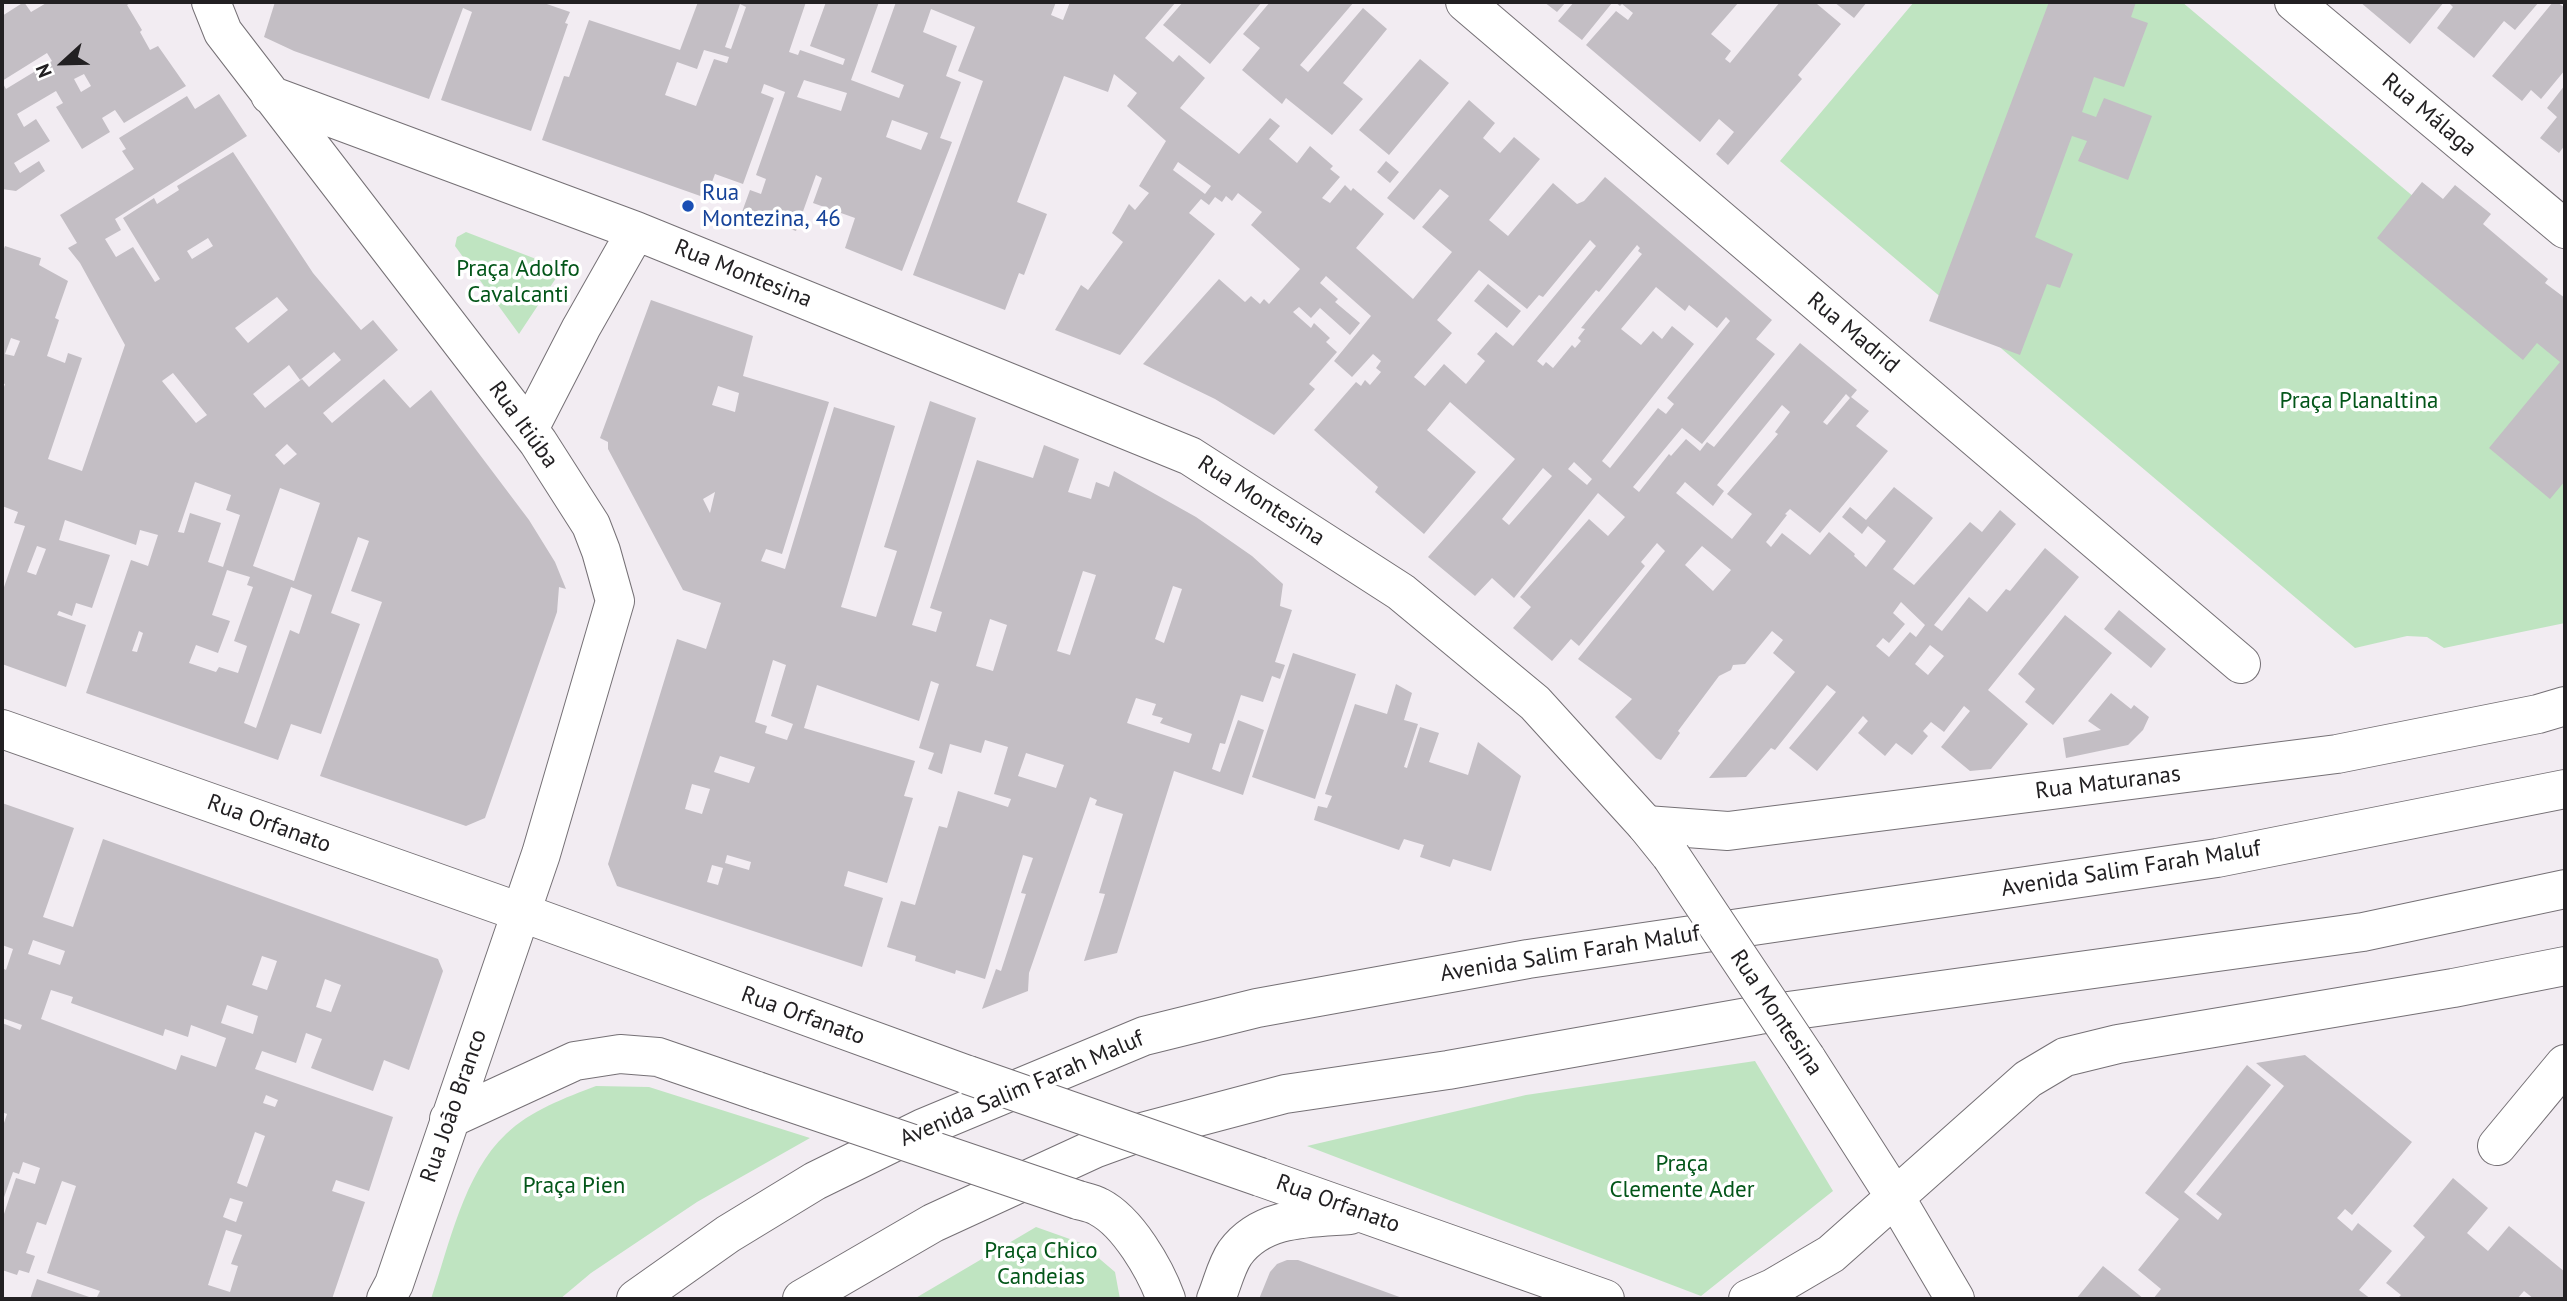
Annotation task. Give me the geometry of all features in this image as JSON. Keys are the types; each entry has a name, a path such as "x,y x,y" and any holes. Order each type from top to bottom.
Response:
{"main road":[{"name":"Rua Itiúba","path":"211,2 223,32 529,429 591,524 601,551 615,601 541,854 520,912"},
{"name":"Rua Madrid","path":"1465,2 2241,664"},
{"name":"Rua Málaga","path":"2294,2 2565,229"},
{"name":"Rua Montesina","path":"270,95 636,231 1190,456 1401,592 1535,703 1671,856 1807,1058 1895,1197 1955,1299"},
{"path":"529,429 581,328 636,231"},
{"name":"Rua Maturanas","path":"1646,825 1728,831 2337,754 2538,714 2565,706"},
{"name":"Rua Orfanato","path":"2,729 520,912 968,1075 1605,1299"},
{"name":"Avenida Salim Farah Maluf","path":"636,1299 728,1234 816,1181 923,1128 1144,1036 1257,1008 1528,959 2217,858 2565,789"},
{"path":"802,1299 933,1223 1094,1149 1138,1133 1285,1094 1448,1070 1759,1015 2363,932 2565,889"},
{"name":"Rua João Branco","path":"386,1299 394,1284 520,912"},
{"path":"1748,1299 1773,1288 1830,1254 2028,1079 2065,1057 2118,1044 2453,988 2565,966"},
{"path":"449,1119 575,1061 620,1054 658,1057 1098,1206 1112,1216 1157,1275 1166,1299"},
{"path":"2497,1146 2565,1064"},
{"path":"1216,1299 1234,1254 1259,1230 1283,1221 1364,1214"}],"green space":[{"name":"Praça Planaltina","path":"1914,2 2182,2 2565,324 2565,623 2444,648 2427,637 2407,636 2355,648 1780,161"},
{"name":"Praça Adolfo Cavalcanti","path":"466,232 562,269 519,334 455,246 457,237"},
{"name":"Praça Clemente Ader","path":"1755,1061 1833,1191 1701,1296 1307,1146 1526,1095"},
{"name":"Praça Pien","path":"596,1086 649,1087 810,1138 697,1202 591,1273 560,1299 431,1299 460,1211 491,1150 526,1118"},
{"name":"Praça Chico Candeias","path":"1036,1227 1081,1243 1115,1272 1120,1299 914,1299"}],"building":[{"path":"24,2 31,12 48,2 132,2 127,5 150,50 158,46 186,86 124,123 115,110 102,118 110,132 82,149 56,107 63,103 56,91 17,114 24,127 36,119 50,141 14,163 20,173 39,161 45,171 16,191 2,189 2,82 6,89 52,61 47,53 2,81 2,16","holes":["84,74 91,86 81,92 74,79"]},
{"path":"275,2 541,2 570,12 531,131 441,100 472,12 463,8 429,99 294,51 264,37"},
{"path":"698,2 806,2 789,52 798,55 800,50 843,65 845,59 810,46 826,2 879,2 851,80 899,98 904,85 871,72 896,2 1056,2 1051,15 1063,20 1070,2 1176,2 1145,38 1173,62 1179,55 1205,78 1180,108 1239,154 1270,118 1280,126 1269,139 1297,163 1310,146 1333,166 1330,169 1340,177 1322,198 1330,203 1345,185 1351,191 1353,188 1384,214 1356,248 1413,299 1452,252 1422,227 1449,196 1440,189 1414,220 1387,198 1469,100 1495,123 1483,138 1500,153 1514,137 1540,159 1489,220 1508,236 1553,183 1577,204 1584,201 1605,177 1772,320 1756,339 1775,354 1702,444 1682,428 1633,487 1639,492 1669,454 1671,456 1686,439 1700,451 1707,442 1714,447 1800,343 1857,390 1851,397 1869,411 1856,426 1888,451 1820,533 1790,509 1766,542 1771,547 1782,533 1810,555 1829,532 1866,567 1886,541 1868,526 1862,534 1842,517 1850,507 1866,520 1894,487 1933,518 1893,569 1914,585 1970,522 1982,532 2000,510 2016,524 1934,625 1942,631 1969,597 1987,612 2006,589 2010,591 2045,548 2079,577 1988,690 2028,724 1991,769 1970,771 1941,747 1970,711 1964,706 1944,732 1931,722 1923,731 1928,736 1912,755 1896,743 1885,756 1858,733 1868,721 1863,716 1817,771 1789,748 1836,692 1827,685 1775,750 1771,748 1746,777 1709,778 1795,672 1773,653 1783,640 1772,631 1745,664 1733,665 1731,670 1719,676 1678,731 1680,733 1661,760 1656,758 1615,717 1632,699 1578,659 1665,551 1657,543 1641,562 1645,566 1579,646 1571,639 1552,661 1513,628 1531,607 1520,597 1589,519 1608,536 1625,517 1598,493 1514,598 1492,578 1475,596 1428,557 1515,459 1450,402 1427,430 1476,472 1424,534 1375,492 1378,487 1314,430 1356,382 1361,386 1365,380 1370,385 1381,372 1376,368 1381,361 1373,354 1352,377 1334,361 1371,316 1326,276 1320,283 1338,299 1335,302 1360,323 1350,335 1320,308 1311,318 1299,307 1293,312 1311,328 1314,323 1330,338 1326,342 1337,352 1309,384 1315,389 1274,435 1215,399 1143,364 1219,279 1245,302 1251,296 1260,304 1264,299 1269,304 1300,269 1251,225 1262,212 1238,193 1232,201 1226,196 1222,202 1215,197 1209,205 1201,199 1189,213 1215,234 1120,355 1055,330 1081,285 1088,290 1123,242 1112,233 1129,204 1135,210 1149,193 1139,186 1166,141 1127,106 1137,93 1114,74 1108,92 1064,76 1017,202 1047,214 1024,275 1019,273 1005,310 913,275 983,81 958,71 975,27 931,9 923,32 957,46 946,76 961,82 940,138 952,142 902,271 845,248 855,218 813,203 822,178 816,175 796,231 742,212 750,190 761,194 766,179 756,175 785,92 764,84 761,93 774,98 743,184 715,174 706,198 542,140 564,76 569,77 589,20 680,50","holes":["740,4 746,7 731,49 725,47","704,50 729,57 727,63 714,59 696,106 665,95 677,62 697,69","804,80 847,93 841,111 797,97","892,120 928,133 921,150 886,137","1178,162 1211,186 1205,194 1173,170","1590,240 1596,246 1513,346 1496,332 1477,354 1485,361 1466,384 1444,364 1425,386 1414,377 1452,333 1437,320 1479,270 1527,309 1539,295 1543,297","1637,245 1642,254 1581,328 1585,329 1575,348 1572,345 1553,368 1546,362 1543,366 1537,361 1596,290 1599,292","1656,287 1685,311 1689,305 1717,328 1726,317 1730,321 1667,398 1674,404 1666,414 1658,408 1610,468 1602,461 1694,344 1672,326 1662,339 1653,331 1641,345 1621,329","1846,394 1850,398 1827,425 1823,422","1782,405 1790,412 1775,432 1778,434 1727,494 1752,514 1732,539 1676,493 1685,482 1713,506 1724,491 1717,485","1574,462 1592,479 1587,485 1568,469","1543,468 1552,476 1509,525 1502,519","1702,546 1731,570 1713,591 1685,565","1901,602 1925,625 1916,637 1910,632 1889,657 1876,646 1883,638 1889,643 1905,624 1893,613","1930,645 1944,656 1928,675 1915,664"]},
{"path":"1183,2 1262,2 1210,64 1163,25"},
{"path":"1270,2 1354,2 1300,65 1308,72 1363,8 1387,29 1343,83 1363,99 1332,135 1286,98 1282,104 1242,70 1260,48 1243,34"},
{"path":"1544,2 1566,2 1557,12"},
{"path":"1574,2 1612,3 1582,40 1558,21"},
{"path":"1615,2 1739,2 1711,34 1731,51 1725,59 1730,63 1780,2 1819,2 1817,4 1841,24 1798,75 1802,79 1728,165 1716,154 1734,132 1719,119 1700,142 1586,45 1616,11 1628,20 1633,13"},
{"path":"1834,2 1867,2 1854,18"},
{"path":"2049,2 2136,2 2131,17 2148,23 2124,87 2094,77 2082,112 2096,117 2104,98 2152,116 2128,180 2078,161 2087,141 2072,136 2035,237 2073,254 2060,288 2047,284 2020,355 1929,321"},
{"path":"2360,2 2444,2 2410,44"},
{"path":"2448,2 2539,2 2515,30 2504,21 2474,58 2437,28 2453,7"},
{"path":"2553,2 2565,8 2565,70 2541,99 2531,90 2522,101 2492,76"},
{"path":"1420,59 1449,83 1389,155 1359,130"},
{"path":"2565,85 2565,145 2559,153 2540,138 2557,117 2547,108"},
{"path":"219,94 247,136 115,219 121,230 105,239 116,257 133,247 155,282 160,279 123,218 154,198 157,204 179,190 177,186 233,152 313,273 361,330 373,320 398,350 323,413 332,423 384,379 410,408 431,390 529,520 555,562 566,589 559,587 557,612 485,818 466,826 320,776 382,602 351,591 369,541 358,537 331,613 360,624 321,734 291,724 278,760 86,693 131,560 148,566 158,535 140,530 136,545 65,520 59,540 110,555 92,608 76,603 72,616 59,611 57,615 86,625 66,687 2,664 2,593 25,526 14,523 18,512 2,506 2,393 5,384 2,383 2,254 5,246 41,258 39,265 68,281 55,318 59,320 47,356 65,363 68,353 82,358 48,459 82,471 125,345 80,263 68,248 77,243 60,215 134,169 122,151 126,149 119,138 187,96 195,109","holes":["208,238 213,246 192,259 187,251","277,297 288,310 248,343 235,328","11,338 20,341 14,356 5,354","334,352 341,360 309,387 302,379 265,408 253,394 289,365 300,380","173,373 207,415 196,423 162,381","287,444 297,454 284,465 275,455","195,482 231,495 226,510 240,515 223,567 208,562 221,523 190,513 184,533 178,532","280,488 320,503 294,581 253,566","37,546 46,549 36,575 27,572","227,570 250,577 247,585 253,587 234,641 247,646 238,673 219,667 216,672 189,663 196,645 218,653 230,621 212,615","291,587 312,595 299,634 290,630 256,728 244,723","139,631 143,633 137,652 132,651"]},
{"path":"1386,161 1399,172 1390,183 1377,172"},
{"path":"2422,182 2443,199 2455,185 2491,214 2483,224 2548,279 2545,283 2565,298 2565,481 2550,499 2489,448 2560,362 2537,343 2523,360 2377,238"},
{"path":"1488,284 1521,311 1507,328 1474,301"},
{"path":"651,300 753,336 743,376 829,402 782,554 766,549 761,561 785,569 834,407 895,426 841,607 876,617 897,551 884,547 930,401 976,418 912,625 936,632 942,612 930,608 977,460 1033,478 1044,445 1079,459 1068,492 1091,499 1096,482 1109,487 1114,471 1196,517 1252,556 1283,584 1280,606 1292,610 1275,662 1285,665 1280,679 1272,676 1263,702 1241,695 1225,744 1220,743 1212,769 1220,772 1238,720 1264,730 1243,795 1174,771 1117,953 1084,961 1105,894 1099,893 1123,814 1095,805 1097,800 1090,797 1029,973 1028,991 982,1009 996,969 1001,971 1026,894 1021,893 1033,858 1023,855 985,979 956,970 955,974 915,961 916,956 887,947 901,901 915,905 939,826 947,828 958,791 1008,807 1011,799 994,794 1008,747 985,740 981,753 950,744 942,774 928,769 934,753 919,748 939,684 931,681 919,721 817,685 804,728 915,761 904,796 913,798 887,883 848,871 844,886 883,898 862,967 617,886 608,864 677,639 706,649 721,603 683,590 608,449 608,442 600,438","holes":["718,386 739,393 735,412 712,405","715,492 710,513 703,499","1083,571 1096,575 1070,655 1057,651","1173,586 1182,589 1164,643 1155,639","990,619 1007,625 993,671 976,666","773,660 786,665 771,716 793,724 787,740 765,733 767,726 755,722","1136,698 1156,704 1152,715 1163,718 1160,723 1192,734 1189,743 1127,723","1026,753 1064,765 1056,788 1018,776","720,756 755,767 749,783 714,772","692,784 710,789 702,814 685,809","727,855 751,862 749,870 725,863","712,865 723,868 718,885 707,882"]},
{"path":"2119,610 2166,649 2151,668 2104,629"},
{"path":"2065,615 2112,653 2053,725 2025,702 2035,689 2018,674"},
{"path":"1293,653 1356,674 1315,799 1252,777"},
{"path":"1396,684 1412,693 1404,720 1418,724 1404,767 1407,768 1420,727 1439,733 1429,762 1468,775 1478,742 1521,776 1491,871 1453,859 1450,867 1420,857 1424,845 1404,839 1399,850 1314,820 1318,806 1327,808 1332,796 1325,794 1355,704 1387,714"},
{"path":"2111,693 2131,709 2134,705 2149,717 2143,730 2128,745 2066,758 2063,738 2101,730 2088,721"},
{"path":"2,803 74,828 43,917 73,927 103,839 438,959 443,971 409,1070 384,1060 373,1091 311,1068 322,1039 306,1033 296,1063 262,1051 255,1069 393,1117 369,1191 336,1180 332,1191 365,1202 332,1299 96,1299 100,1291 47,1273 76,1186 62,1181 46,1225 37,1222 26,1253 35,1256 29,1273 19,1270 17,1275 2,1270 2,1220 16,1178 35,1184 40,1168 23,1162 19,1174 13,1172 2,1203 2,1129 7,1114 2,1112 2,1023 20,1030 22,1025 2,1018 2,968 6,970 13,949 2,945","holes":["33,940 65,951 60,965 28,954","262,956 277,961 267,990 252,985","325,979 341,985 331,1012 316,1007","51,990 73,997 71,1003 163,1036 165,1029 188,1037 191,1025 226,1038 216,1067 181,1055 176,1070 41,1019","227,1005 258,1016 253,1034 221,1023","266,1095 278,1100 275,1107 263,1103","255,1132 265,1136 247,1187 237,1183","230,1198 243,1202 236,1222 223,1217","226,1230 242,1235 231,1264 238,1266 230,1292 208,1285"]},
{"path":"2305,1055 2412,1142 2352,1215 2345,1209 2337,1218 2352,1231 2358,1223 2392,1251 2359,1290 2371,1299 2153,1299 2161,1289 2138,1270 2179,1219 2145,1193 2247,1065 2271,1085 2184,1192 2218,1220 2222,1214 2196,1194 2284,1086 2256,1063"},
{"path":"2453,1178 2488,1208 2467,1233 2488,1251 2509,1226 2565,1272 2565,1299 2534,1299 2524,1291 2517,1299 2397,1299 2401,1295 2386,1283 2425,1237 2413,1226"},
{"path":"1298,1260 1405,1299 1259,1299 1270,1272 1277,1264"},
{"path":"2103,1266 2144,1299 2076,1299"},
{"path":"37,1279 95,1299 30,1299"}],"place":[{"name":"Rua Montezina, 46","path":"688,206"}]}
